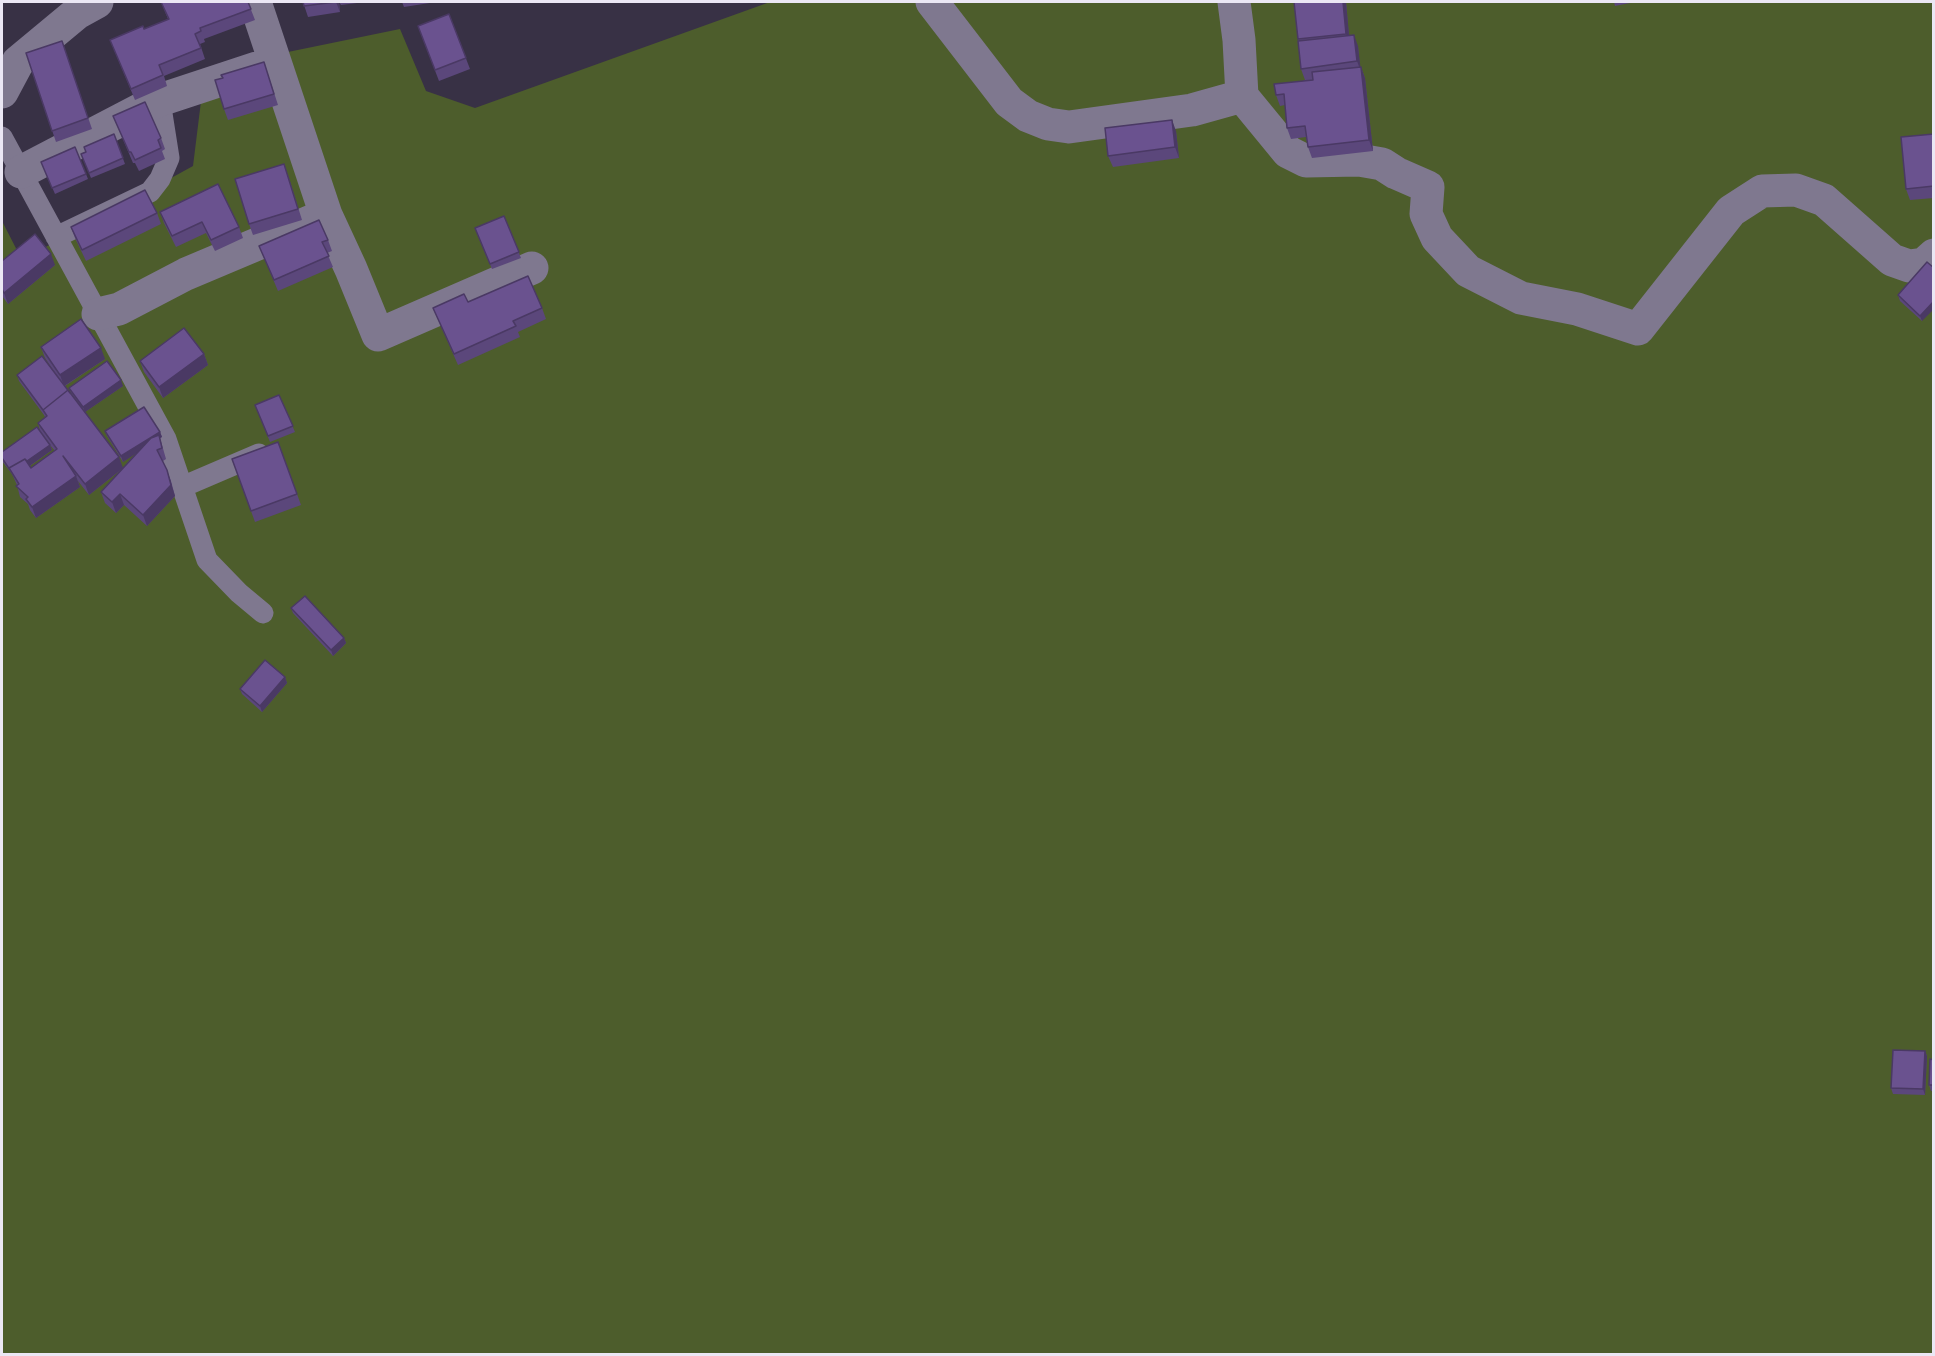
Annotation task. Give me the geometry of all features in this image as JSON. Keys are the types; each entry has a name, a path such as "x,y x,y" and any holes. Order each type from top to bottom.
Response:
{"street":[{"path":"2,92 18,62 77,14 98,2"},
{"path":"255,2 326,215 378,335 532,268"},
{"path":"932,2 1009,102 1028,116 1048,124 1069,127 1181,111 1242,96"},
{"path":"1234,2 1242,96 1288,152 1306,160 1371,161 1382,164 1428,187 1426,214 1437,238 1468,270 1521,298 1577,309 1638,329 1731,211 1762,190 1796,190 1824,200 1892,260 1909,266 1924,264 1934,255"},
{"path":"21,172 160,100 275,62"},
{"path":"98,314 119,309 186,274 326,215"}],"lane":[{"path":"56,237 150,192 160,179 170,158 160,100"},
{"path":"2,137 166,439 207,560 239,593 263,613"},
{"path":"182,488 279,445"}],"green space":[{"path":"770,2 1933,2 1933,1354 2,1354 2,221 22,260 193,166 205,69 400,29 426,91 475,108"}],"building":[{"path":"161,2 248,2 251,9 200,28 201,31 195,34 201,48 159,65 163,75 131,89 110,40 143,26 144,29 169,19"},
{"path":"303,2 335,2 304,6"},
{"path":"1294,2 1343,2 1346,34 1298,39"},
{"path":"449,14 466,58 435,70 418,26"},
{"path":"1354,35 1357,61 1301,69 1298,41"},
{"path":"62,41 88,118 52,131 26,53"},
{"path":"264,62 274,94 224,109 215,80 223,78 221,75"},
{"path":"1361,67 1369,140 1308,147 1305,126 1287,128 1284,94 1276,95 1274,84 1313,80 1312,72"},
{"path":"145,102 161,138 158,140 161,148 135,160 113,116"},
{"path":"1172,120 1175,147 1108,156 1105,128"},
{"path":"114,134 123,158 89,173 81,154 86,152 84,147"},
{"path":"1934,134 1934,186 1906,189 1901,137"},
{"path":"75,147 86,174 52,188 41,162"},
{"path":"284,164 298,209 249,224 235,179"},
{"path":"218,184 239,227 211,240 202,222 172,236 160,212"},
{"path":"145,190 157,213 82,250 71,227"},
{"path":"504,216 519,252 490,264 475,228"},
{"path":"319,220 328,240 322,242 329,256 274,280 259,246"},
{"path":"35,234 51,254 4,293 2,261"},
{"path":"1927,262 1934,268 1934,301 1920,316 1898,295"},
{"path":"528,276 542,308 513,321 516,326 454,354 433,308 464,294 468,302"},
{"path":"81,319 101,348 60,375 41,347"},
{"path":"184,328 204,354 159,387 140,361"},
{"path":"42,356 68,390 43,410 17,375"},
{"path":"107,361 121,380 83,407 69,388"},
{"path":"68,390 119,457 85,484 63,456 76,476 32,507 26,499 28,497 16,486 19,484 9,468 25,459 31,468 57,449 38,423 47,416 43,410"},
{"path":"279,395 293,426 268,436 255,405"},
{"path":"144,407 160,432 121,456 105,431"},
{"path":"37,427 50,445 27,461 25,459 9,468 10,470 2,458 2,452"},
{"path":"159,435 162,448 157,450 167,470 171,485 143,515 120,494 112,502 101,492 151,438"},
{"path":"278,442 297,494 251,511 232,459"},
{"path":"305,596 344,638 331,650 291,608"},
{"path":"265,660 285,677 260,706 240,689"},
{"path":"1893,1050 1925,1051 1923,1089 1891,1088"},
{"path":"1930,1059 1934,1060 1934,1085 1929,1085"}]}
